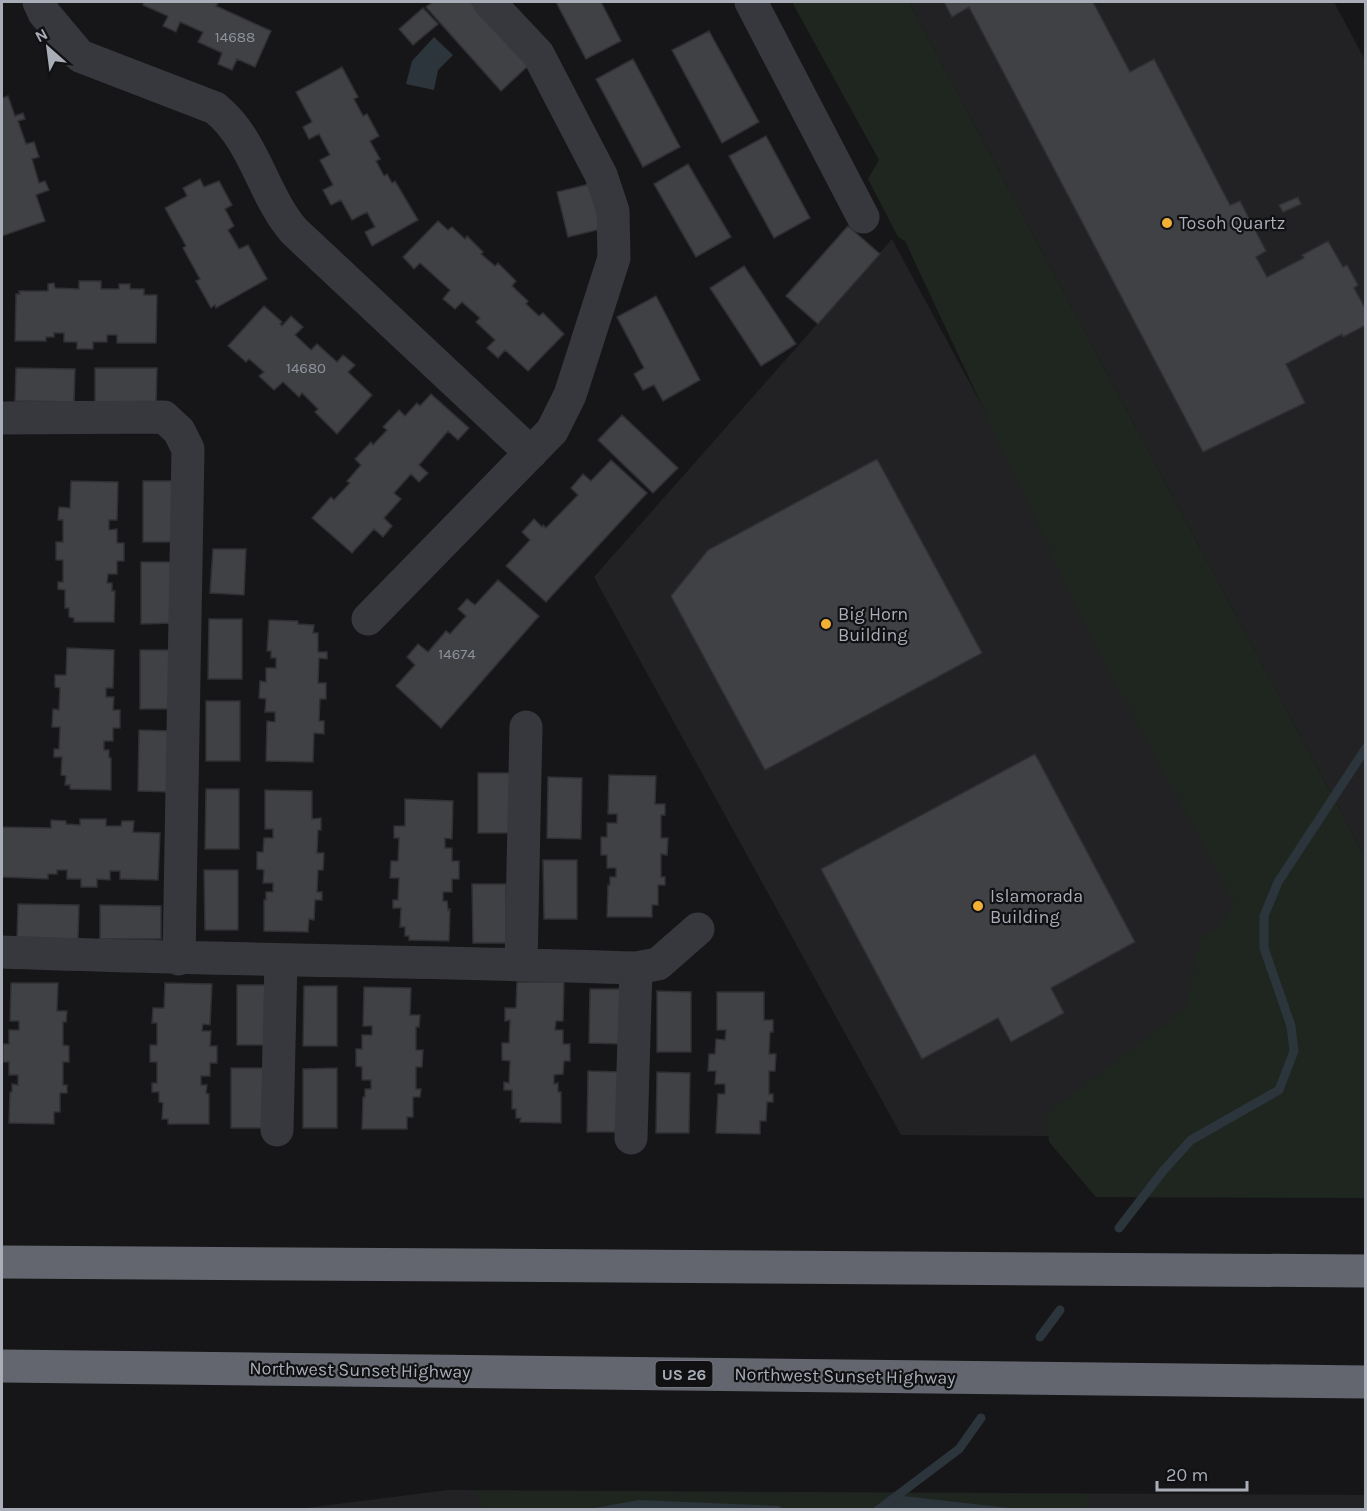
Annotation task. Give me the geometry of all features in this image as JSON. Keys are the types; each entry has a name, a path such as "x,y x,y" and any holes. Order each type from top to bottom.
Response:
{"highway":[{"path":"2,1262 1365,1271"},
{"name":"Northwest Sunset Highway","path":"2,1366 1365,1382"}],"lane":[{"path":"39,2 44,13 80,56 216,108 230,119 242,136 283,218 294,231 531,453"},
{"path":"368,619 552,430 570,395 614,258 613,211 601,175 538,54 489,2"},
{"path":"751,2 862,217"},
{"path":"2,418 164,417 179,431 188,449 179,959"},
{"path":"521,964 526,727"},
{"path":"2,952 179,959 636,968 658,964 698,929"},
{"path":"277,1130 281,960"},
{"path":"631,1138 636,968"}],"shaded area":[{"path":"792,2 909,2 1365,857 1365,1198 1096,1197 1049,1142 1046,1114 1185,1009 1200,940 1218,927 1234,902 1088,632 905,241 898,237 868,179 879,160"},
{"path":"909,2 1334,2 1366,62 1365,857"},
{"path":"434,37 453,55 438,70 434,90 406,84 412,61"},
{"path":"892,239 1365,1114 1365,1138 901,1135 594,577"},
{"path":"448,1490 1366,1495 1365,1510 290,1510"},
{"path":"475,1491 1091,1494 1085,1510 482,1510"},
{"path":"903,1496 1019,1509 879,1509 881,1503 887,1498"},
{"path":"639,1500 779,1506 783,1509 589,1509"}],"building":[{"path":"144,2 219,2 216,6 271,31 255,67 237,59 232,70 218,64 222,53 198,42 203,32 180,22 176,32 163,26 168,16 143,5"},
{"path":"433,2 471,2 528,66 501,91 426,7"},
{"path":"556,2 601,2 621,41 586,59"},
{"name":"Tosoh Quartz","path":"944,2 1093,2 1130,72 1154,59 1230,205 1240,201 1266,251 1256,257 1267,277 1304,258 1302,255 1328,241 1343,267 1347,265 1358,285 1354,288 1366,310 1366,325 1343,337 1342,334 1286,364 1305,403 1203,452 969,7 952,17"},
{"path":"423,8 438,24 413,45 399,29"},
{"path":"709,31 759,122 722,143 672,50"},
{"path":"633,59 680,147 643,167 596,79"},
{"path":"342,67 358,97 354,99 363,116 367,114 379,136 370,141 380,159 376,161 384,176 387,174 392,183 395,181 418,220 372,246 365,232 375,227 367,212 352,220 341,200 331,205 323,190 333,185 320,160 330,155 319,134 309,139 303,127 312,122 296,92"},
{"path":"2,95 3,98 8,96 15,116 23,113 25,119 18,121 26,144 34,142 39,157 32,159 39,183 45,181 49,190 36,195 45,221 2,236"},
{"path":"766,136 810,218 774,238 729,156"},
{"path":"688,164 731,237 696,257 654,184"},
{"path":"200,179 204,187 219,181 232,205 225,209 234,226 228,230 239,249 248,245 267,279 216,308 215,305 211,308 196,281 200,279 183,248 186,246 165,208 187,196 183,188"},
{"path":"590,184 601,229 568,237 557,192"},
{"path":"1298,197 1301,204 1283,212 1279,205"},
{"path":"438,221 448,230 452,227 465,239 467,236 483,252 481,254 495,266 498,263 516,281 512,286 528,301 526,304 539,316 543,313 564,334 528,371 505,350 498,358 487,348 495,340 476,322 480,318 462,302 455,309 443,299 450,290 420,263 414,269 403,257"},
{"path":"848,226 880,254 818,324 786,296"},
{"path":"744,266 796,344 761,366 710,288"},
{"path":"79,281 101,281 101,289 119,289 119,284 130,284 130,289 144,289 144,295 157,295 156,343 117,343 117,335 107,335 107,342 93,342 93,349 77,349 77,342 64,342 64,333 54,333 54,337 46,337 46,341 15,341 16,294 20,294 19,291 48,291 48,284 54,283 55,288 79,289"},
{"path":"656,296 700,380 663,401 654,385 643,390 634,374 644,368 617,317"},
{"path":"264,306 282,322 280,324 282,326 291,316 303,327 295,335 311,350 317,344 337,362 343,355 355,365 348,372 372,395 337,434 315,412 318,409 302,393 299,397 283,382 274,390 259,376 264,372 249,359 246,362 228,346"},
{"path":"16,368 75,369 74,402 15,401"},
{"path":"95,368 157,368 156,403 95,402"},
{"path":"431,394 469,428 458,440 448,431 419,465 428,473 419,482 411,474 394,493 401,499 384,518 392,526 383,537 374,529 352,553 312,518 331,497 334,500 350,483 347,481 361,465 355,459 371,442 373,445 387,430 383,427 399,410 405,416 417,403 420,406"},
{"path":"622,415 678,468 653,493 598,440"},
{"name":"Big Horn Building","path":"877,459 982,653 765,770 671,596 708,550"},
{"path":"611,460 647,493 546,602 506,566 530,540 522,532 534,519 546,528 578,495 571,488 583,474 591,481"},
{"path":"71,481 118,482 117,520 109,520 109,530 117,529 117,543 124,543 124,561 117,561 117,574 108,574 107,583 112,583 112,591 115,591 114,622 74,622 74,618 69,617 69,608 65,608 65,590 58,589 58,582 63,582 63,560 56,560 56,542 63,542 63,520 58,520 59,507 70,508"},
{"path":"143,481 177,481 177,542 143,542"},
{"path":"213,549 246,549 244,595 210,593"},
{"path":"141,562 175,562 175,623 141,624"},
{"path":"498,580 539,616 441,728 396,686 415,665 407,657 418,644 428,652 446,631 450,634 466,616 458,609 467,599 475,605"},
{"path":"209,619 242,619 242,679 208,679"},
{"path":"269,620 298,621 298,624 314,625 313,633 318,633 318,652 327,652 327,659 319,658 318,683 326,683 326,699 320,699 319,721 324,721 324,734 314,733 313,762 266,761 267,721 275,722 275,712 265,712 266,699 259,698 260,681 266,682 266,668 276,668 276,658 271,658 271,651 267,651"},
{"path":"67,648 114,650 113,688 106,688 106,697 114,697 113,710 120,710 120,728 113,728 113,741 104,741 104,750 109,750 109,758 111,758 111,790 70,789 70,785 65,785 66,776 61,775 62,757 54,757 54,749 59,749 60,727 52,727 53,709 59,710 60,688 55,687 55,675 66,675"},
{"path":"140,650 173,650 173,709 140,709"},
{"path":"206,701 240,701 240,761 206,761"},
{"path":"139,730 173,731 172,792 138,791"},
{"name":"Islamorada Building","path":"1035,754 1135,942 1051,988 1064,1013 1011,1042 998,1018 922,1059 821,869"},
{"path":"478,773 512,773 511,833 478,833"},
{"path":"609,775 656,776 655,804 665,804 665,815 661,815 661,838 668,838 667,855 661,854 661,877 665,877 665,885 658,885 658,905 652,905 652,917 607,917 608,885 610,885 610,877 616,877 616,868 607,868 607,855 601,855 601,837 607,837 607,823 617,823 617,814 608,814"},
{"path":"548,777 582,778 581,839 547,838"},
{"path":"206,789 239,789 239,849 205,849"},
{"path":"265,790 312,791 312,819 321,818 317,853 324,853 323,870 318,870 317,892 322,892 322,900 315,900 314,920 309,919 308,932 264,931 264,900 266,900 266,892 273,892 273,883 263,883 264,870 257,869 257,852 263,852 264,838 273,838 273,829 265,829"},
{"path":"405,799 453,801 452,839 445,838 445,848 452,848 452,861 459,861 459,879 452,879 452,892 443,892 443,901 447,901 448,910 450,909 449,941 409,940 409,936 405,936 405,927 400,927 401,908 393,908 393,900 398,900 399,878 390,878 391,861 398,861 399,838 394,838 394,826 405,826"},
{"path":"80,819 106,819 106,826 121,826 122,821 134,821 133,832 160,833 158,880 120,879 120,871 110,871 110,880 97,879 97,887 81,887 81,879 67,879 67,870 57,870 57,874 48,874 48,879 2,877 2,827 51,828 51,820 80,825"},
{"path":"543,860 577,860 577,919 544,919"},
{"path":"204,870 238,870 238,930 205,930"},
{"path":"472,884 506,884 506,943 473,943"},
{"path":"18,904 79,905 78,939 17,938"},
{"path":"100,905 161,906 161,939 100,939"},
{"path":"517,982 564,982 563,1021 556,1021 555,1030 563,1030 563,1044 570,1044 570,1061 564,1061 563,1074 554,1075 554,1084 558,1083 558,1092 561,1092 561,1123 520,1122 521,1118 516,1118 516,1109 512,1109 512,1090 504,1090 504,1082 509,1083 510,1061 502,1060 502,1043 509,1043 510,1020 505,1021 505,1008 516,1008"},
{"path":"11,983 58,983 57,1011 67,1011 66,1022 63,1022 63,1045 69,1046 69,1062 63,1062 63,1085 67,1085 67,1093 60,1093 60,1112 54,1112 54,1124 9,1123 10,1092 12,1092 12,1084 18,1085 18,1075 9,1075 9,1062 3,1062 3,1044 9,1044 9,1030 19,1030 19,1021 10,1021"},
{"path":"165,983 212,984 210,1025 203,1024 202,1031 211,1031 210,1046 217,1046 217,1063 210,1063 210,1076 201,1076 201,1085 207,1085 206,1093 209,1094 209,1124 168,1124 168,1119 162,1119 163,1103 159,1102 159,1092 152,1092 152,1083 157,1083 157,1062 150,1062 150,1045 157,1045 157,1023 152,1023 153,1008 164,1008"},
{"path":"237,985 270,985 270,1045 237,1045"},
{"path":"304,986 337,986 337,1046 303,1046"},
{"path":"364,987 411,988 410,1015 420,1015 419,1027 416,1027 416,1050 423,1050 422,1067 416,1067 416,1089 421,1089 420,1097 413,1097 413,1117 407,1117 407,1129 362,1129 363,1097 365,1097 365,1089 371,1089 371,1080 362,1080 362,1067 356,1066 356,1049 362,1049 362,1035 372,1035 372,1026 363,1026"},
{"path":"590,989 625,989 623,1044 589,1043"},
{"path":"657,991 691,992 691,1052 657,1052"},
{"path":"717,992 764,992 764,1020 773,1020 769,1054 776,1054 775,1071 769,1071 769,1094 773,1094 773,1102 767,1102 766,1121 760,1121 760,1134 716,1133 718,1094 725,1094 725,1084 715,1084 716,1071 708,1071 709,1054 715,1054 716,1039 725,1040 726,1030 717,1030"},
{"path":"231,1068 265,1068 265,1128 231,1128"},
{"path":"337,1068 337,1128 303,1128 303,1069"},
{"path":"588,1071 622,1072 620,1132 587,1132"},
{"path":"657,1072 690,1073 689,1133 656,1133"}],"waterway":[{"path":"1119,1228 1163,1171 1191,1140 1279,1090 1294,1051 1291,1026 1264,948 1264,916 1278,882 1366,748"},
{"path":"1040,1337 1060,1310"},
{"path":"878,1510 959,1449 981,1418"}],"place":[{"name":"Tosoh Quartz","path":"1167,223"},
{"name":"Big Horn Building","path":"826,624"},
{"name":"Islamorada Building","path":"978,906"}]}
